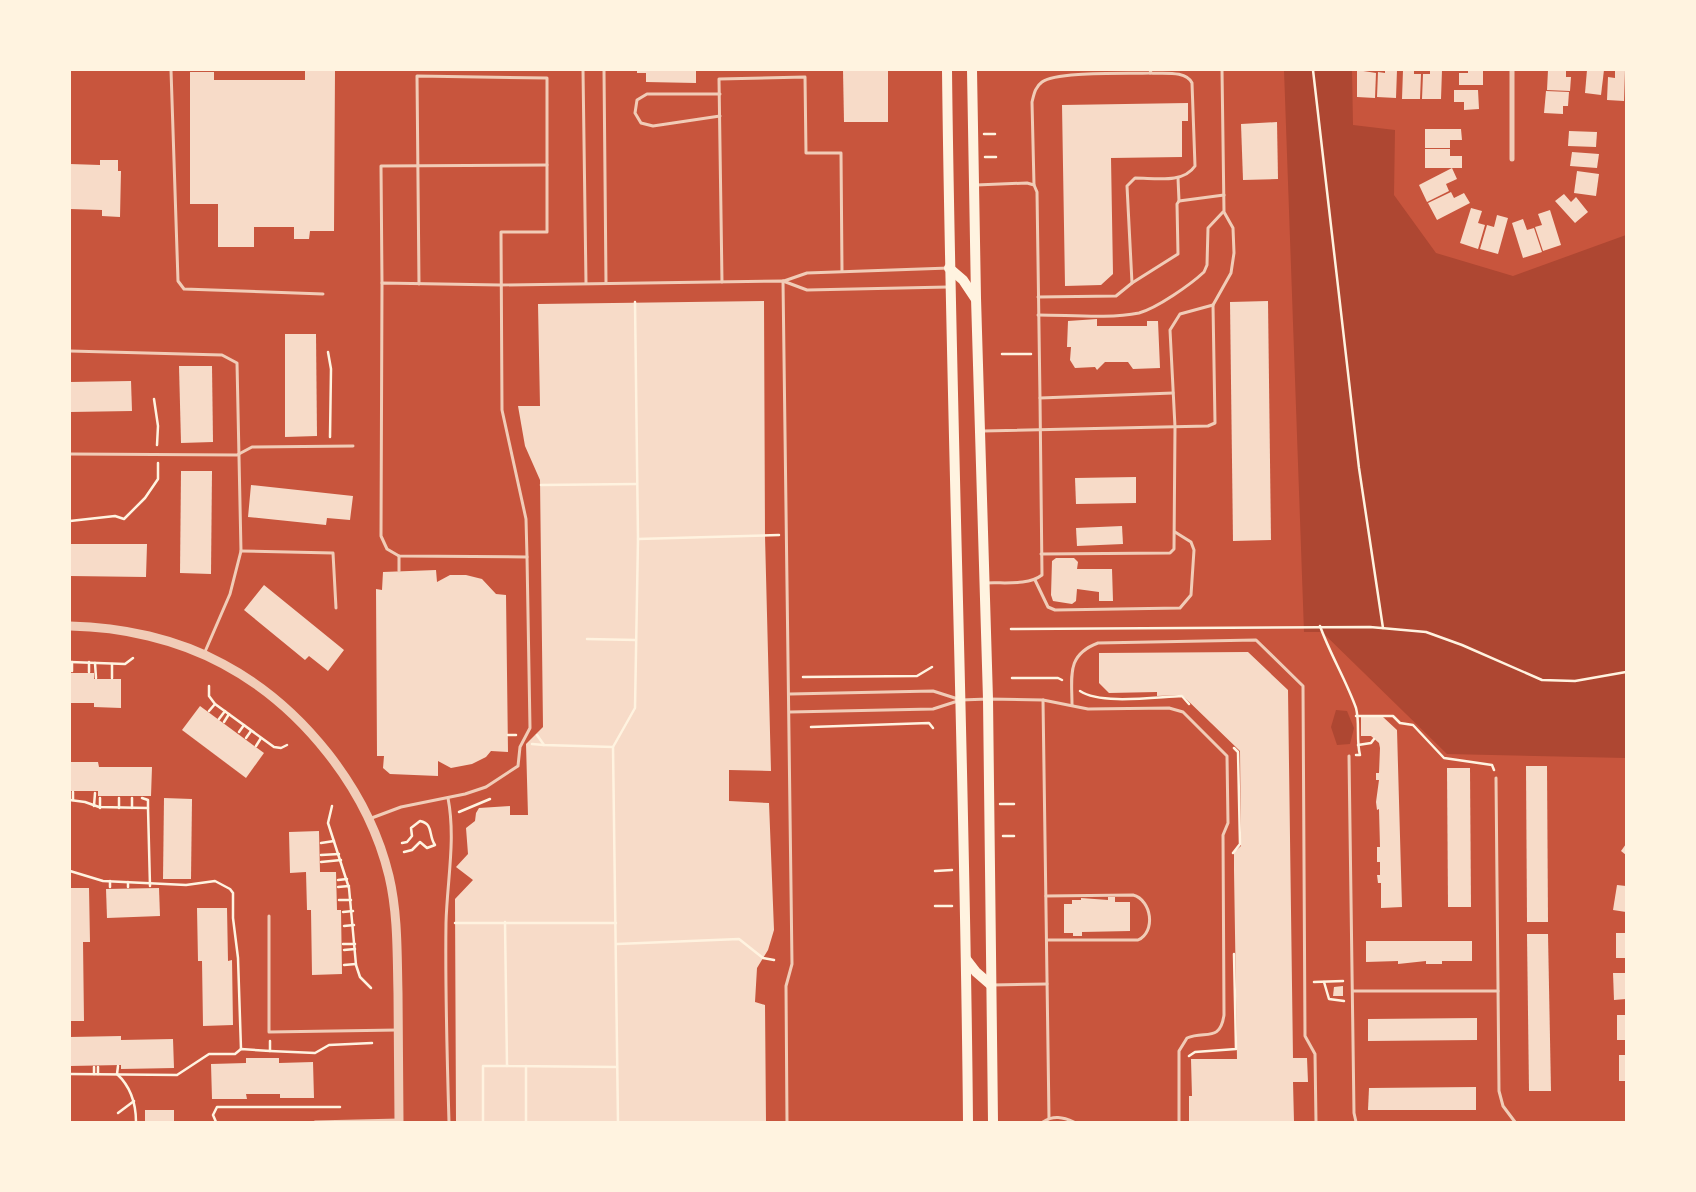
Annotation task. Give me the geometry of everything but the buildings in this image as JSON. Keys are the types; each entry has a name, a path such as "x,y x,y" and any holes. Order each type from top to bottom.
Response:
{"main road":[{"path":"947,70 949,268 961,700 968,1122"},
{"path":"972,70 979,431 988,699 993,1122"},
{"path":"949,268 963,280 976,298"},
{"path":"966,959 976,972 991,985"}],"street":[{"path":"1512,70 1512,159"},
{"path":"70,626 134,632 204,654 224,664 265,690 298,722 344,775 368,820 389,877 396,925 399,1121"}],"lane":[{"path":"171,70 178,281 184,289 323,294"},
{"path":"583,70 586,283"},
{"path":"604,70 606,283"},
{"path":"979,431 1212,426 1216,423 1213,305 1231,273 1234,253 1233,228 1224,212 1222,70"},
{"path":"985,583 1035,580 1042,575 1037,192 1034,185 1032,102 1036,89 1041,83 1056,76 1150,72 1184,75 1190,78 1192,83 1195,166 1190,173 1178,178 1135,178 1127,186 1132,284"},
{"path":"368,820 401,807 448,798 486,787 518,766 520,747 530,728 526,519 502,410 500,232 547,232 547,78 417,76 419,284"},
{"path":"722,282 719,79 805,78 806,154 841,153 842,271"},
{"path":"720,94 647,94 637,100 635,113 641,123 653,126 720,116"},
{"path":"527,557 399,556 387,549 381,536 381,166 547,165"},
{"path":"1038,297 1116,296 1178,254 1178,178"},
{"path":"974,185 1027,183 1034,185"},
{"path":"1179,201 1224,195"},
{"path":"1038,314 1120,314 1139,312 1151,308 1204,272 1207,265 1208,228 1224,212"},
{"path":"382,283 500,285 783,281 807,273 949,268"},
{"path":"783,281 807,290 950,287"},
{"path":"783,281 790,694 792,964 786,986 787,1122"},
{"path":"1042,554 1170,553 1174,549 1175,427 1170,330 1180,314 1213,305"},
{"path":"70,351 222,355 236,363 241,552 230,594 204,654"},
{"path":"1040,398 1173,393"},
{"path":"70,454 237,455 252,447 353,446"},
{"path":"1035,580 1048,607 1055,610 1180,608 1191,595 1194,550 1191,542 1174,531"},
{"path":"241,552 333,553 336,608"},
{"path":"399,556 399,571"},
{"path":"1072,705 1074,660 1088,646 1098,643 1256,640 1303,686 1305,1036 1315,1054 1316,1122"},
{"path":"790,694 933,691 961,700"},
{"path":"790,712 933,709 961,700 988,699 1043,700 1088,709 1169,708 1178,709 1227,756 1228,823 1223,835 1224,1015 1222,1026 1216,1032 1187,1038 1179,1051 1179,1122"},
{"path":"1043,700 1049,1118"},
{"path":"1348,756 1354,1113 1356,1122"},
{"path":"1496,778 1499,1090 1503,1106 1514,1122"},
{"path":"448,798 453,840 448,867 446,925 449,1122"},
{"path":"1046,896 1133,895 1145,901 1149,909 1147,932 1144,937 1138,940 1047,940"},
{"path":"269,916 269,1032 398,1030"},
{"path":"991,985 1047,984"},
{"path":"1352,991 1498,990"},
{"path":"1043,1122 1049,1118 1062,1118 1074,1122"},
{"path":"315,1122 399,1121"}],"path":[{"path":"1313,70 1359,468 1383,628"},
{"path":"983,134 995,134"},
{"path":"982,157 996,157"},
{"path":"618,1122 613,747 635,708 638,539 635,302"},
{"path":"328,352 332,369 330,446"},
{"path":"1002,354 1039,354"},
{"path":"70,521 115,516 124,519 145,498 158,479 158,426 154,399"},
{"path":"541,485 637,484"},
{"path":"638,539 787,534"},
{"path":"1320,626 1356,711 1357,745 1360,755 1348,756"},
{"path":"1011,629 1320,626 1383,628 1426,632 1462,645 1542,680 1575,681 1626,672"},
{"path":"588,639 636,640"},
{"path":"72,671 71,662 126,664 133,658"},
{"path":"89,662 89,672"},
{"path":"95,663 96,678"},
{"path":"112,663 112,678"},
{"path":"803,677 917,676 932,667"},
{"path":"1012,678 1058,678 1087,696 1100,698 1182,696 1196,710"},
{"path":"209,686 209,696 215,704 251,731 278,748 287,745"},
{"path":"209,711 215,704"},
{"path":"219,719 225,711"},
{"path":"224,722 229,714"},
{"path":"1356,716 1393,716 1400,723 1412,725 1444,758 1492,765 1496,778"},
{"path":"810,726 929,723 933,728"},
{"path":"239,732 244,725"},
{"path":"530,728 544,745"},
{"path":"246,738 251,731"},
{"path":"256,746 262,738"},
{"path":"532,738 532,745 613,747"},
{"path":"1357,745 1371,743 1374,739"},
{"path":"1231,745 1238,752 1240,844 1233,852 1233,862"},
{"path":"73,792 72,800 100,808 148,808"},
{"path":"94,793 94,806"},
{"path":"100,798 100,808"},
{"path":"119,798 119,808"},
{"path":"132,798 132,808"},
{"path":"142,798 148,800 150,885"},
{"path":"996,804 1014,804"},
{"path":"332,806 328,823 349,886 353,912 356,964 360,977 370,988"},
{"path":"402,842 407,842 412,836 411,828 413,824 420,821 427,823 430,827 429,836 436,845 427,848 420,842 412,850 404,852"},
{"path":"996,836 1014,836"},
{"path":"321,843 334,841"},
{"path":"321,855 339,854"},
{"path":"321,862 341,860"},
{"path":"935,871 954,870"},
{"path":"70,871 94,880 136,882 150,885 186,885 215,881 226,885 233,893 233,918 238,958 241,1049"},
{"path":"338,880 347,879"},
{"path":"110,881 110,887"},
{"path":"128,882 128,888"},
{"path":"136,882 136,887"},
{"path":"338,887 349,886"},
{"path":"339,900 351,900"},
{"path":"935,906 954,906"},
{"path":"343,912 353,912"},
{"path":"446,925 456,922 616,923"},
{"path":"505,922 507,1066"},
{"path":"344,926 354,925"},
{"path":"616,944 740,939 763,958 774,960"},
{"path":"343,944 355,944"},
{"path":"344,950 355,949"},
{"path":"1188,1058 1195,1052 1236,1050 1234,951"},
{"path":"344,964 356,964"},
{"path":"1305,983 1341,981"},
{"path":"1324,982 1329,999 1338,1001 1353,1000"},
{"path":"269,1032 270,1050"},
{"path":"73,1068 71,1074 126,1073 177,1075 209,1054 235,1054 241,1049 315,1052 329,1045 372,1043"},
{"path":"118,1066 118,1074 134,1101 136,1122"},
{"path":"483,1122 483,1066 618,1067"},
{"path":"526,1066 526,1122"},
{"path":"96,1067 96,1074"},
{"path":"143,1070 143,1075"},
{"path":"164,1075 165,1071"},
{"path":"118,1113 134,1101"},
{"path":"216,1122 213,1115 217,1107 340,1107"},
{"path":"136,1114 143,1114"}],"shaded area":[{"path":"1284,70 1352,70 1353,125 1395,130 1394,195 1436,253 1513,276 1626,235 1626,758 1447,754 1322,632 1304,632"},
{"path":"1336,710 1347,711 1354,728 1350,744 1337,745 1331,727"}]}
